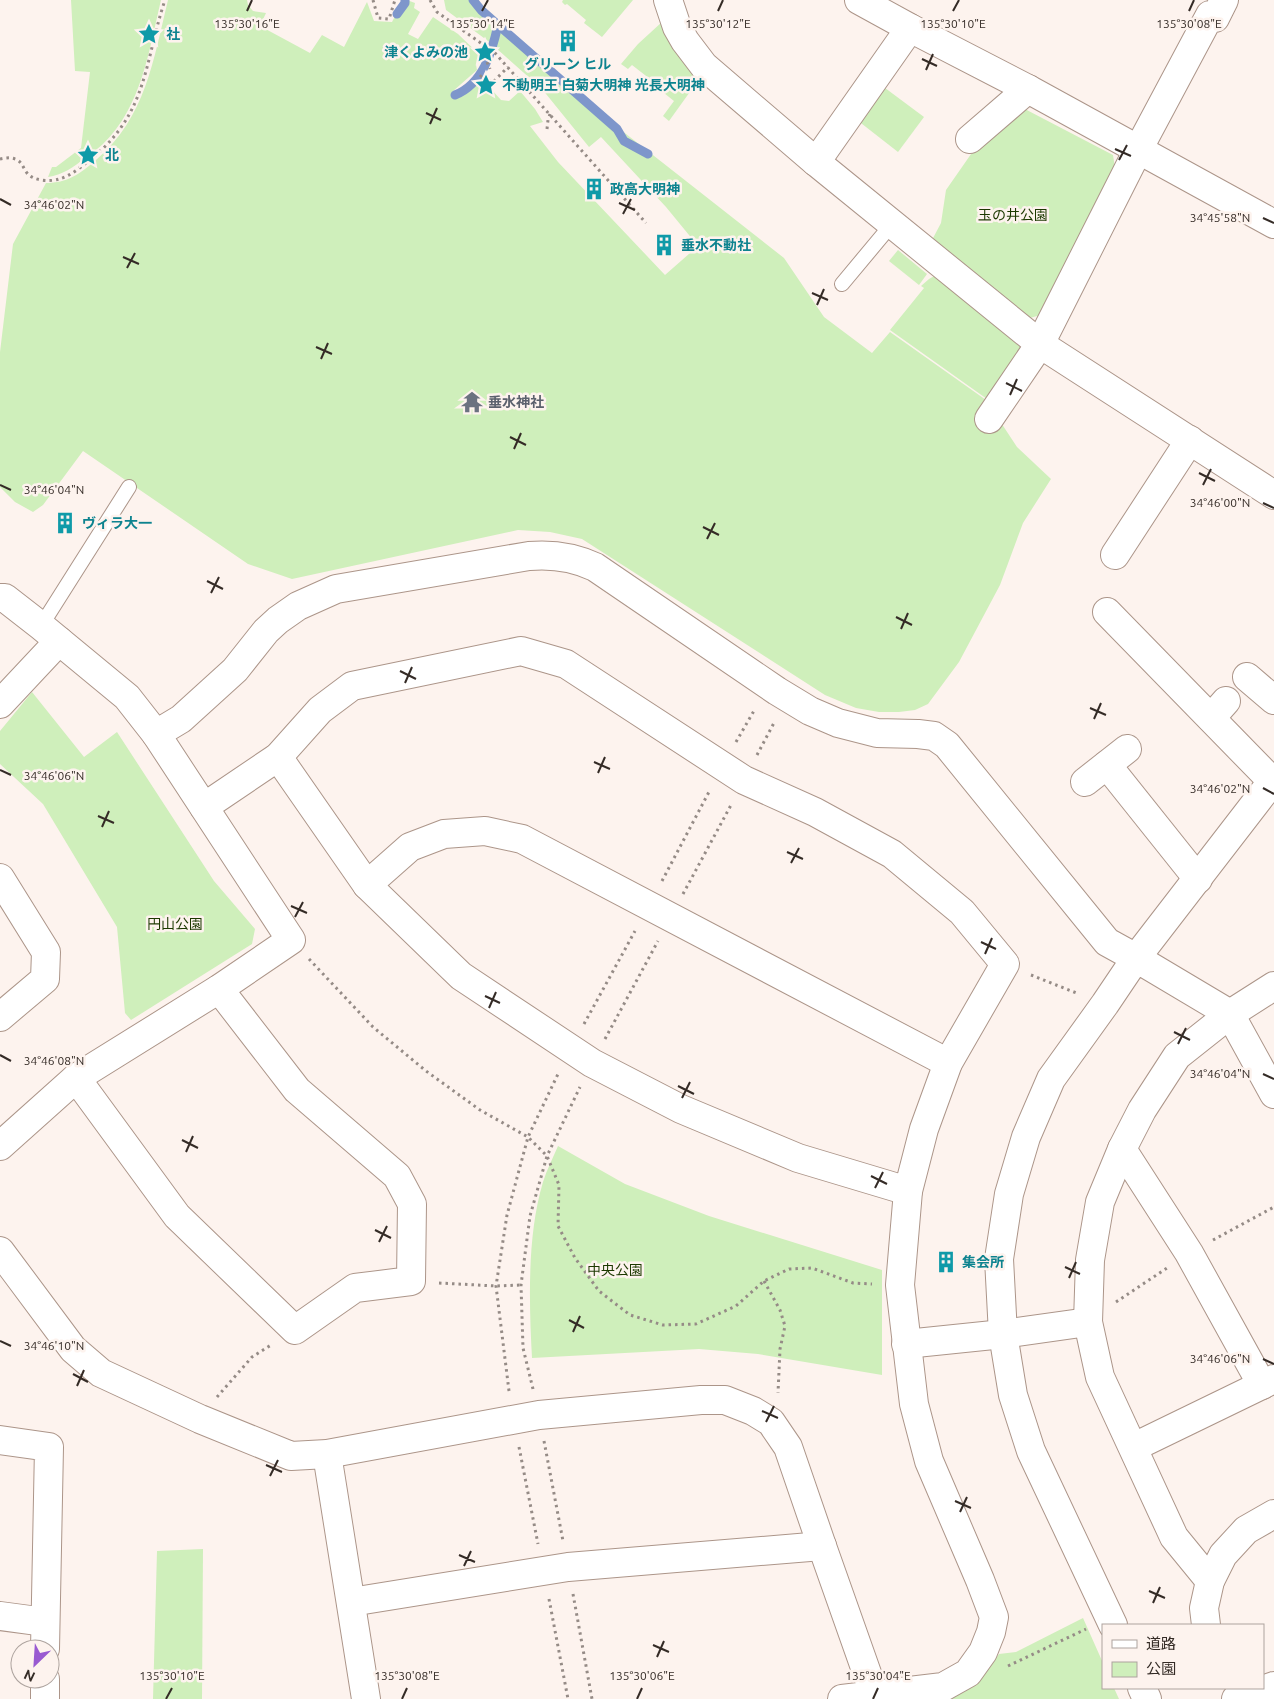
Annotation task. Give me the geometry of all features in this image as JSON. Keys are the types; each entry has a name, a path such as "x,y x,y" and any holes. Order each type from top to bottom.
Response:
{"street":[{"path":"668,0 674,20 685,41 704,66 816,162 1040,344 1274,495"},
{"path":"860,0 1028,89 1274,224"},
{"path":"990,419 1040,344 1138,150 1210,15 1214,18 1224,0"},
{"path":"816,162 910,28"},
{"path":"970,139 1028,89"},
{"path":"1115,555 1190,440"},
{"path":"156,734 181,719 235,670 261,637 278,620 298,606 336,589 538,555 571,558 595,567 777,691 810,710 838,723 877,733 934,736 947,745 1107,942 1230,1014 1274,1094"},
{"path":"0,598 5,598 127,697 156,734 291,940 219,989 76,1078 0,1146"},
{"path":"1103,1624 1031,1450 1012,1394 1003,1334 999,1259 1009,1194 1026,1137 1051,1079 1136,958 1273,780 1218,710 1114,630"},
{"path":"0,704 50,634"},
{"path":"204,807 278,757 320,710 352,686 521,651 566,664 734,772 815,812 892,854 962,912 1005,964 948,1063 924,1129 908,1191 900,1285 914,1404 929,1461 994,1616 991,1632 983,1652 968,1674 943,1687 842,1699"},
{"path":"1247,677 1274,700"},
{"path":"278,757 367,885 461,976 581,1056 681,1109 798,1158 908,1191"},
{"path":"1085,782 1117,757 1198,878"},
{"path":"367,885 410,847 444,834 486,831 522,839 948,1063"},
{"path":"0,878 46,952 45,979 0,1017"},
{"path":"1210,1581 1174,1537 1100,1377 1088,1322 1090,1260 1100,1202 1122,1149 1142,1110 1177,1056 1230,1014 1274,986"},
{"path":"76,1078 177,1216 295,1330 355,1288 411,1281 412,1204 396,1176 298,1090 219,989"},
{"path":"1122,1149 1189,1253 1268,1382 1134,1447"},
{"path":"0,1251 73,1349 101,1373 200,1420 291,1456 327,1454 540,1415 702,1400 725,1400 753,1411 771,1422 788,1447 875,1696"},
{"path":"906,1344 1003,1334 1088,1322"},
{"path":"0,1440 49,1447 45,1639"},
{"path":"327,1454 366,1699"},
{"path":"1206,1624 1204,1608 1210,1581 1223,1555 1246,1530 1274,1514"},
{"path":"351,1602 556,1568 822,1546"},
{"path":"0,1616 45,1622"},
{"path":"1236,1699 1274,1686"}],"lane":[{"path":"842,284 892,224"},
{"path":"50,634 129,487"}],"path":[{"path":"0,159 13,158 18,160 27,174 36,179 59,179 82,166 106,146 131,113 140,93 165,0"},
{"path":"373,0 378,18 390,19 395,0"},
{"path":"430,0 437,12 488,48 508,66 646,223"},
{"path":"487,62 490,69"},
{"path":"480,77 483,74 492,83 508,66"},
{"path":"547,129 550,114"},
{"path":"568,1699 540,1415 523,1348 521,1285 530,1216 547,1156 581,1056 661,911 734,772 775,721 777,691"},
{"path":"592,1699 513,1420 496,1286 507,1215 528,1137 581,1056 661,911 734,772 755,710 777,691"},
{"path":"291,940 373,1026 418,1064 480,1110 528,1137 547,1156 559,1185 558,1226 575,1258 599,1292 630,1315 662,1325 696,1324 736,1306 764,1281 789,1269 812,1268 853,1283 900,1285"},
{"path":"1005,964 1105,1004"},
{"path":"411,1281 496,1286 521,1285"},
{"path":"764,1281 780,1310 785,1326 780,1349 777,1406 771,1422"},
{"path":"200,1420 224,1388 252,1357 295,1330"},
{"path":"1007,1667 1102,1625"}],"green space":[{"path":"71,0 161,0 148,58 127,112 116,129 99,148 68,170 48,177 52,167 56,167 81,148 90,72 75,71"},
{"name":"垂水神社","path":"168,0 247,0 248,5 253,11 266,13 260,26 310,53 322,35 344,47 367,2 374,21 392,22 395,16 398,17 403,11 407,0 415,3 414,8 420,12 408,34 418,39 433,17 458,34 481,56 476,65 477,70 452,92 452,96 456,99 483,80 501,100 509,101 520,91 543,122 530,126 558,162 665,275 698,246 666,207 601,137 589,147 542,89 488,41 446,10 444,0 470,0 488,21 500,30 511,34 621,130 784,258 824,317 872,353 890,332 986,400 1017,447 1051,479 1023,523 1000,585 959,662 928,704 915,710 879,712 856,708 825,695 582,539 550,532 518,530 292,579 248,564 83,451 43,505 33,512 15,502 0,487 0,352 13,244 46,183 54,183 73,177 84,170 113,143 126,125 137,107 145,87"},
{"path":"563,0 633,0 602,37 584,23 586,20 567,4 565,5 562,2"},
{"path":"662,22 698,77 692,89 669,121 663,116 674,101 632,65 628,69 621,64 638,44"},
{"path":"881,85 924,117 898,152 857,120"},
{"name":"玉の井公園","path":"1021,107 1113,155 1115,168 1041,315 1026,319 932,240 941,223 946,190 985,134"},
{"path":"898,250 927,274 919,285 889,261"},
{"path":"936,275 1024,347 987,399 890,330 924,288 921,286"},
{"name":"円山公園","path":"32,692 84,757 117,732 214,881 255,929 252,944 131,1020 125,1013 117,927 43,804 0,764 0,731"},
{"name":"中央公園","path":"558,1146 625,1184 709,1216 882,1270 882,1375 758,1354 699,1349 532,1358 530,1269 534,1224 543,1182"},
{"path":"203,1549 202,1699 153,1699 157,1551"},
{"path":"1083,1618 1102,1661 1102,1689 1114,1689 1119,1699 944,1699 962,1692 976,1682 999,1654 1016,1652"}],"waterway":[{"path":"397,14 405,0"},
{"path":"473,0 481,10 617,129 624,141 648,154"},
{"path":"455,95 473,83 485,66 493,46 498,25"}],"place":[{"name":"社","path":"149,34"},
{"name":"グリーン ヒル","path":"568,41"},
{"name":"津くよみの池","path":"485,52"},
{"name":"不動明王 白菊大明神 光長大明神","path":"486,85"},
{"name":"北","path":"88,155"},
{"name":"政高大明神","path":"594,189"},
{"name":"垂水不動社","path":"664,245"},
{"name":"垂水神社","path":"472,402"},
{"name":"ヴィラ大一","path":"65,523"},
{"name":"集会所","path":"946,1262"}]}
